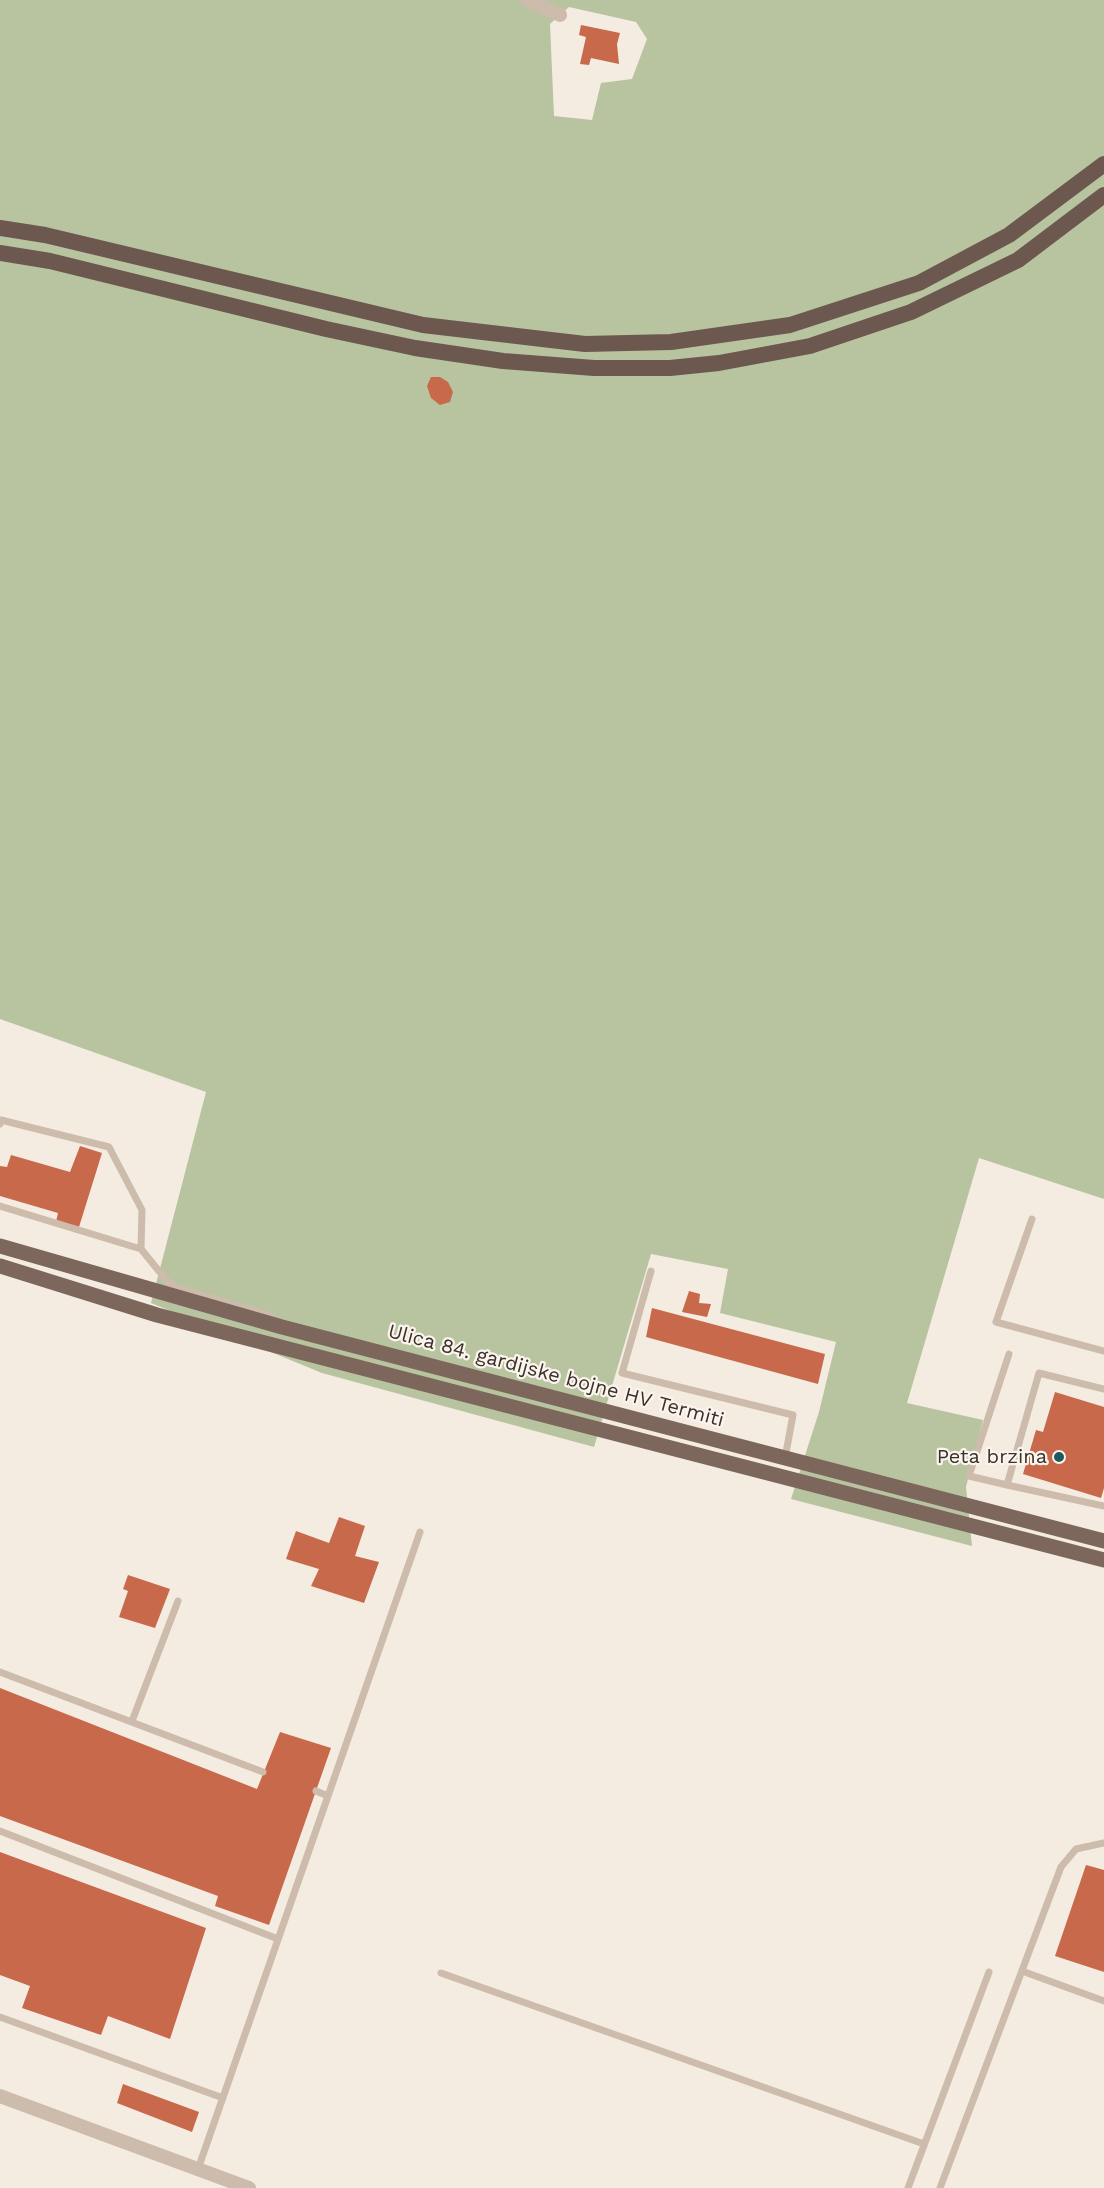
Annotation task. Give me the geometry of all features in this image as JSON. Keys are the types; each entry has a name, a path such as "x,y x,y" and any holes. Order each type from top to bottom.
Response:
{"highway":[{"path":"0,228 45,235 423,325 585,344 671,342 790,325 919,283 1009,235 1104,164"},
{"path":"0,253 50,261 326,329 415,348 503,361 594,368 670,368 719,363 810,346 911,312 1018,260 1104,195"}],"main road":[{"name":"Ulica 84. gardijske bojne HV Termiti","path":"0,1246 317,1336 1104,1541"},
{"name":"Ulica 84. gardijske bojne HV Termiti","path":"0,1266 157,1315 1104,1560"}],"street":[{"path":"527,0 560,15"},
{"path":"0,2096 249,2188"}],"lane":[{"path":"0,1124 1,1120 109,1147 142,1210 141,1249"},
{"path":"0,1206 141,1249 167,1281 176,1287 282,1320 317,1336"},
{"path":"1032,1218 996,1322 1104,1351"},
{"path":"651,1271 622,1373 793,1415 785,1458"},
{"path":"1009,1354 969,1476 1104,1506"},
{"path":"1007,1485 1039,1373 1104,1389"},
{"path":"198,2169 420,1532"},
{"path":"132,1721 178,1601"},
{"path":"0,1672 263,1772"},
{"path":"316,1791 328,1796"},
{"path":"0,1831 278,1939"},
{"path":"940,2188 1061,1867 1076,1849 1104,1843"},
{"path":"1022,1971 1104,2001"},
{"path":"908,2188 988,1972"},
{"path":"441,1973 924,2144"},
{"path":"0,2017 223,2098"}],"green space":[{"path":"0,0 1104,0 1104,1199 979,1158 907,1403 983,1420 966,1487 972,1546 791,1499 819,1412 836,1342 720,1313 728,1269 651,1254 594,1447 322,1373 151,1303 206,1092 0,1019","holes":["569,7 636,22 647,39 632,79 601,83 592,120 554,116 550,24"]}],"building":[{"path":"581,25 620,33 617,44 619,64 591,58 589,65 580,64 586,37 579,35"},
{"path":"431,377 440,377 448,382 453,392 450,402 440,405 431,398 427,386"},
{"path":"80,1146 102,1153 79,1227 56,1222 58,1213 0,1196 0,1166 7,1167 11,1155 70,1172"},
{"path":"689,1291 700,1294 699,1303 711,1304 707,1317 682,1312"},
{"path":"652,1308 825,1354 818,1384 646,1337"},
{"path":"1055,1392 1104,1407 1104,1488 1101,1498 1023,1474 1036,1430 1043,1432"},
{"path":"339,1517 365,1526 355,1556 379,1562 364,1603 311,1586 319,1569 286,1559 296,1531 329,1543"},
{"path":"128,1575 170,1589 155,1628 119,1617 128,1591 123,1589"},
{"path":"0,1688 257,1789 280,1732 331,1748 269,1925 215,1906 218,1896 0,1816"},
{"path":"0,1852 206,1928 170,2039 108,2016 101,2035 22,2008 30,1986 0,1975"},
{"path":"1086,1865 1104,1870 1104,1972 1055,1956"},
{"path":"123,2084 199,2112 192,2132 117,2103"}],"place":[{"name":"Peta brzina","path":"1059,1457"}]}
